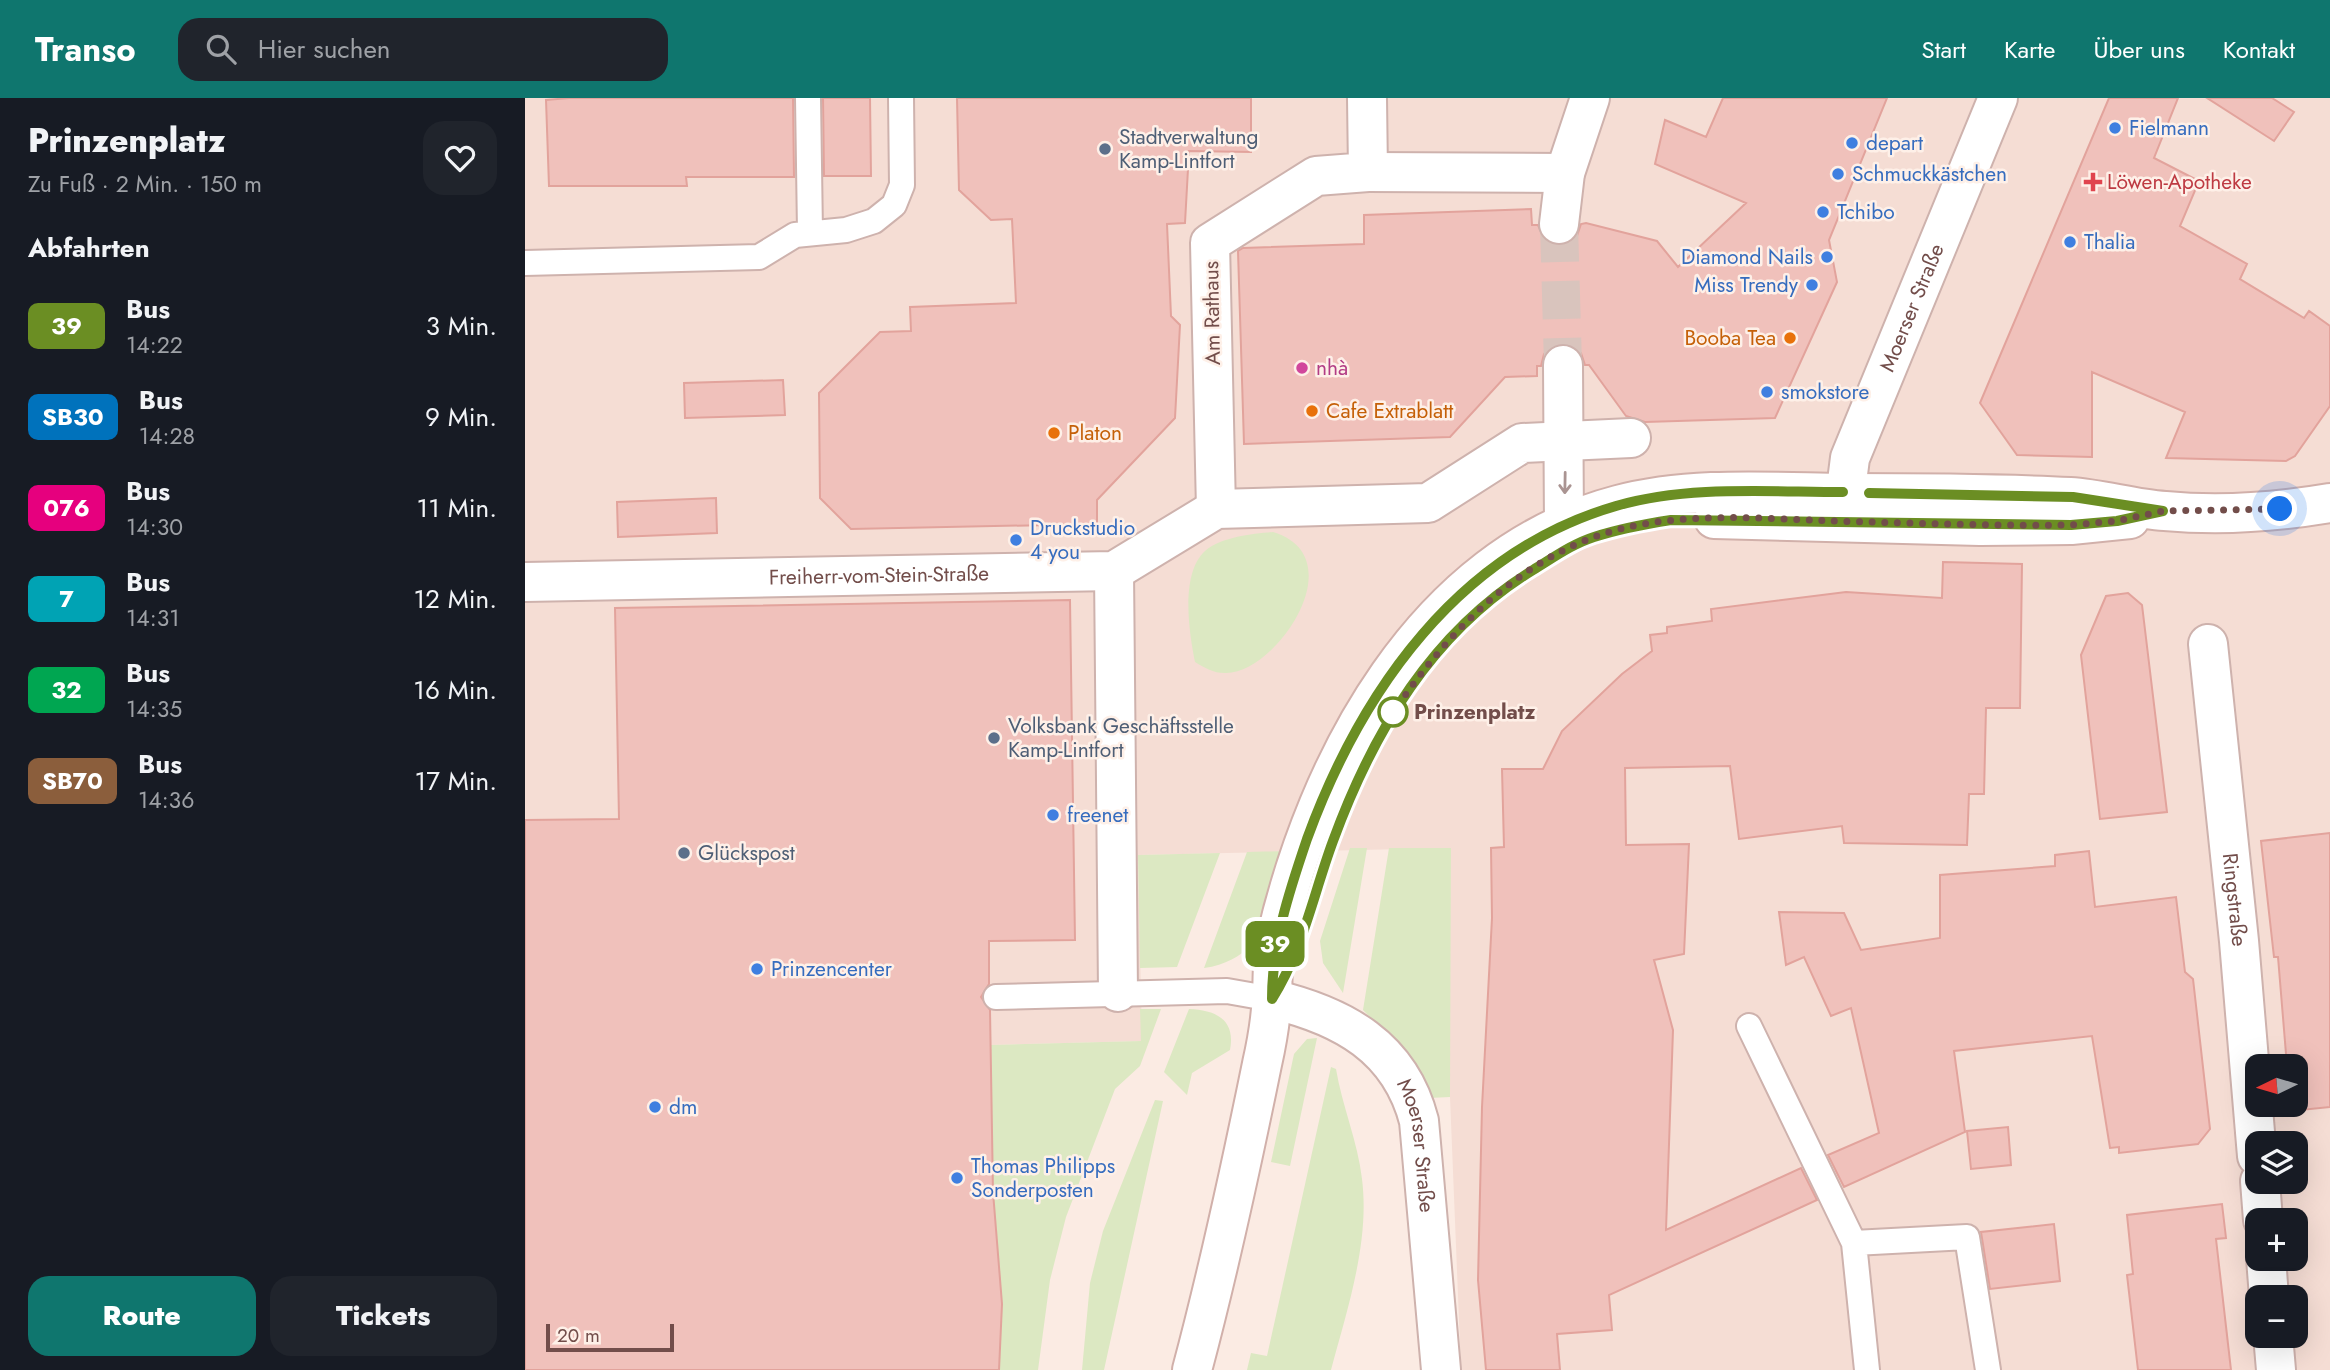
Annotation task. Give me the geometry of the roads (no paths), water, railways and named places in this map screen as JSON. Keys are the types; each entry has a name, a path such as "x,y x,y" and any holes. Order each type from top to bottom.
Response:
{"street":[{"path":"1367,98 1368,172 1565,173"},
{"path":"1559,224 1565,173 1590,98"},
{"name":"Moerser Straße","path":"1843,507 1850,458 1998,98"},
{"name":"Am Rathaus","path":"1216,509 1210,243 1316,176 1368,172"},
{"path":"1558,542 1565,441 1563,365"},
{"path":"1118,992 1114,571 1216,509 1428,503 1522,443 1631,438"},
{"path":"1192,1370 1263,1059 1272,999 1274,947 1294,875 1320,805 1367,708 1424,630 1472,582 1520,548 1558,542 1618,505 1667,496 1843,507 2073,497 2163,511 2261,511 2330,503"},
{"name":"Freiherr-vom-Stein-Straße","path":"525,582 1114,571"},
{"name":"Ringstraße","path":"2208,644 2239,941 2255,1131"},
{"name":"Moerser Straße","path":"1272,999 1329,1017 1371,1042 1394,1065 1411,1092 1421,1142 1441,1370"},
{"path":"2274,1348 2276,1370"}],"lane":[{"path":"808,98 810,232"},
{"path":"525,263 759,257 783,241 810,232 846,230 874,221 894,205 902,185 901,98"},
{"path":"996,997 1227,991 1272,999"},
{"path":"1749,1026 1854,1243 1867,1370"},
{"path":"1854,1243 1967,1237 1988,1370"}],"tunnel":[{"path":"1559,224 1563,365"}],"place":[{"name":"Fielmann","path":"2115,128"},
{"name":"depart","path":"1852,143"},
{"name":"Stadtverwaltung Kamp-Lintfort","path":"1105,149"},
{"name":"Schmuckkästchen","path":"1838,174"},
{"name":"Löwen-Apotheke","path":"2093,182"},
{"name":"Tchibo","path":"1823,212"},
{"name":"Thalia","path":"2070,242"},
{"name":"Diamond Nails","path":"1827,257"},
{"name":"Miss Trendy","path":"1812,285"},
{"name":"Booba Tea","path":"1790,338"},
{"name":"nhà","path":"1302,368"},
{"name":"smokstore","path":"1767,392"},
{"name":"Cafe Extrablatt","path":"1312,411"},
{"name":"Platon","path":"1054,433"},
{"name":"Druckstudio 4 you","path":"1016,540"},
{"name":"Prinzenplatz","path":"1393,712"},
{"name":"Volksbank Geschäftsstelle Kamp-Lintfort","path":"994,738"},
{"name":"freenet","path":"1053,815"},
{"name":"Glückspost","path":"684,853"},
{"name":"Prinzencenter","path":"757,969"},
{"name":"dm","path":"655,1107"},
{"name":"Thomas Philipps Sonderposten","path":"957,1178"}]}
